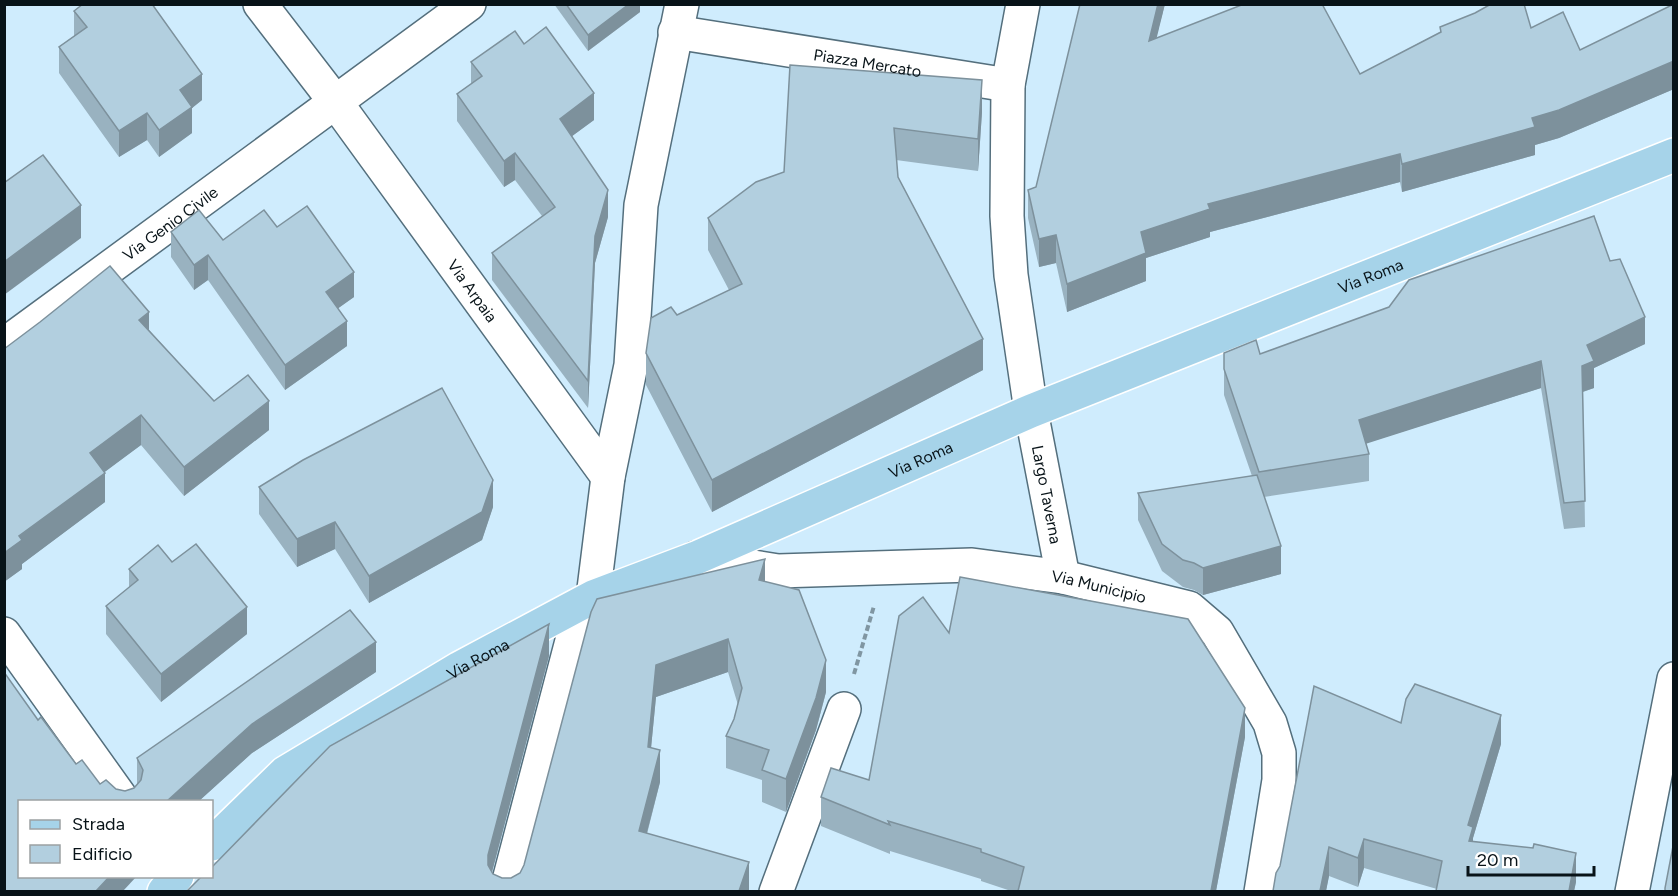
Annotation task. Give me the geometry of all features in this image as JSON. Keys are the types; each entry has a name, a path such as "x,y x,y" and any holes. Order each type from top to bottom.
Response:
{"main road":[{"name":"Via Roma","path":"213,843 285,773 460,668 593,597 696,558 1031,411 1674,155"},
{"path":"164,891 175,878"}],"street":[{"name":"Via Arpaia","path":"260,4 337,104 608,477"},
{"name":"Via Genio Civile","path":"4,345 337,104 470,4"},
{"path":"1008,85 1023,4"},
{"path":"506,891 573,637 593,597 608,477 631,365 641,205 678,18"},
{"name":"Piazza Mercato","path":"678,18 1008,85"},
{"name":"Largo Taverna","path":"1008,85 1007,216 1011,275 1031,411 1063,577"},
{"name":"Via Municipio","path":"696,558 778,571 972,565 1063,577 1189,608 1216,632 1270,723 1279,753 1279,780 1261,891"},
{"path":"4,634 123,800"},
{"path":"1632,891 1674,679"},
{"path":"776,891 844,709"}],"path":[{"path":"844,709 885,567"}],"building":[{"path":"83,4 152,4 202,74 180,90 192,107 159,130 147,113 119,131 59,47 87,27 74,11"},
{"path":"566,4 629,4 588,35"},
{"path":"1080,4 1158,4 1149,41 1244,4 1322,4 1360,74 1441,32 1440,27 1491,4 1524,4 1531,28 1563,12 1580,50 1674,4 1674,61 1559,110 1532,118 1535,127 1402,164 1400,154 1208,204 1210,209 1141,232 1146,253 1067,284 1056,235 1039,239 1028,190 1036,187"},
{"path":"546,27 594,93 560,119 608,190 595,236 588,381 492,253 555,207 515,153 504,161 457,94 482,76 471,62 515,31 524,44"},
{"path":"790,65 982,80 978,139 894,128 898,177 983,339 712,480 646,353 651,318 671,307 677,315 742,284 708,218 756,182 784,172"},
{"path":"43,155 81,205 4,262 4,183"},
{"path":"307,206 354,272 326,292 347,321 285,365 208,255 194,265 171,232 199,210 223,240 264,210 277,227"},
{"path":"1594,216 1610,261 1620,259 1645,317 1587,345 1594,361 1582,366 1585,501 1564,503 1541,361 1359,420 1369,454 1259,472 1224,369 1224,353 1256,340 1260,354 1389,307 1409,280"},
{"path":"110,266 149,312 139,320 214,401 248,375 269,401 184,467 141,415 90,453 105,473 19,536 22,540 4,553 4,349"},
{"path":"442,388 493,480 482,512 369,576 335,522 297,539 259,487 303,460"},
{"path":"1257,475 1281,546 1203,568 1183,560 1162,544 1138,493"},
{"path":"196,544 247,607 161,674 106,606 138,580 129,569 158,545 172,562"},
{"path":"765,559 759,580 799,590 826,660 816,698 786,779 762,770 769,750 726,736 734,719 742,688 728,639 656,665 648,747 660,750 639,831 749,862 739,891 187,891 200,878 213,878 213,866 330,746 549,624 488,855 488,865 493,874 502,878 511,878 520,873 591,612 597,599"},
{"path":"960,577 1188,619 1245,708 1211,891 1018,891 1024,867 981,852 981,849 888,821 890,825 821,797 831,768 869,780 899,616 923,597 949,633"},
{"path":"350,610 376,642 252,724 168,800 18,800 18,878 108,878 96,891 4,891 4,672 38,720 41,717 76,764 82,760 100,784 106,780 116,789 125,791 134,788 141,780 143,770 137,758"},
{"path":"1415,684 1501,715 1468,825 1473,827 1469,841 1533,848 1534,844 1576,853 1569,891 1436,891 1442,861 1364,839 1358,858 1329,847 1320,891 1273,891 1276,873 1280,866 1314,686 1401,723 1406,699"},
{"path":"1674,841 1674,891 1665,891 1665,888"}]}
